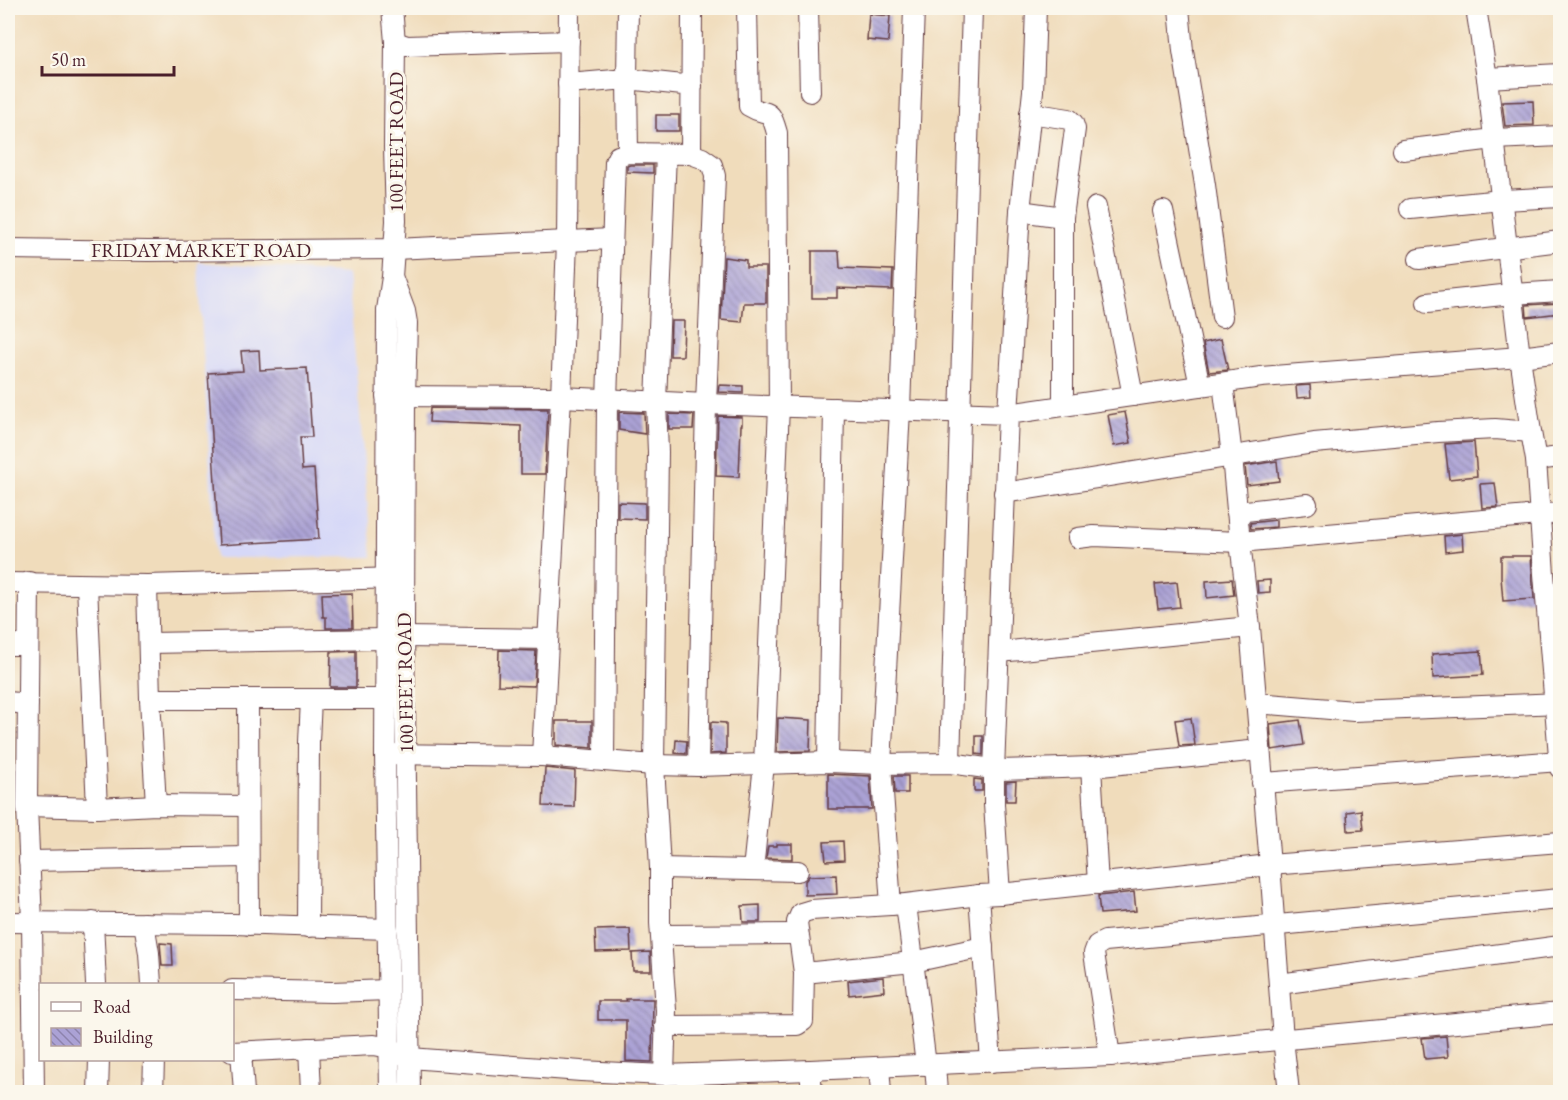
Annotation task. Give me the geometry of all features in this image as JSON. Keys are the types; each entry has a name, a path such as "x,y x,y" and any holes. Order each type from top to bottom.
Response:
{"street":[{"name":"100 FEET ROAD","path":"392,8 395,42 396,221 387,310 395,397 395,638 406,755 410,1092"},
{"path":"542,756 567,241 569,8"},
{"path":"628,8 628,153"},
{"path":"691,154 693,8"},
{"path":"747,8 749,106 768,113 777,133 779,406 764,764 753,870"},
{"path":"808,8 810,92"},
{"path":"914,8 900,410 881,764 898,904 913,962 930,1065 937,1092"},
{"path":"950,764 972,8"},
{"path":"1000,894 994,770 1004,494 1020,211 1033,91 1036,8"},
{"path":"1179,8 1183,51 1205,185 1222,316"},
{"path":"1262,783 1560,763 1552,573 1539,515 1536,460 1520,357 1487,78 1476,8"},
{"path":"395,42 407,46 569,41"},
{"path":"1487,78 1560,74"},
{"path":"568,84 627,79 692,86"},
{"path":"1030,113 1069,119 1076,129 1063,217 1063,406"},
{"path":"1403,150 1494,139 1560,136"},
{"path":"604,761 606,400 615,162 618,156 628,153 691,154 712,165 715,176 706,404 698,766"},
{"path":"664,1075 666,1010 654,765 658,452 656,402 666,153"},
{"path":"1410,208 1560,197"},
{"path":"1096,207 1134,396"},
{"path":"1163,210 1200,386"},
{"path":"1020,211 1063,217"},
{"name":"FRIDAY MARKET ROAD","path":"8,249 394,249 612,239"},
{"path":"1419,259 1560,241"},
{"path":"1427,303 1560,291"},
{"path":"395,397 561,397 1008,414 1260,377 1560,352"},
{"path":"1223,383 1250,627 1289,1092"},
{"path":"828,762 834,408"},
{"path":"1004,494 1314,444 1438,432 1496,429 1531,432"},
{"path":"1536,460 1560,457"},
{"path":"1237,512 1307,504"},
{"path":"1078,538 1094,536 1240,542 1560,513"},
{"path":"8,583 147,585 395,578"},
{"path":"29,582 27,806 32,921 34,1092"},
{"path":"87,585 97,808"},
{"path":"147,585 156,805"},
{"path":"1000,652 1250,627"},
{"name":"100 FEET ROAD","path":"390,1092 385,699 395,638"},
{"path":"149,642 395,638 548,639"},
{"path":"8,645 28,645"},
{"path":"150,699 385,699"},
{"path":"248,699 249,925"},
{"path":"309,927 311,699"},
{"path":"8,702 28,704"},
{"path":"1256,703 1353,711 1558,703"},
{"path":"385,754 542,756 654,765 698,766 828,762 950,764 994,770 1091,767 1260,750"},
{"path":"1091,767 1098,884"},
{"path":"27,806 97,808 156,805 247,806"},
{"path":"665,1026 796,1025 803,1021 804,973 797,922 801,914 810,910 898,904 1270,866 1560,842"},
{"path":"29,861 248,857"},
{"path":"660,868 798,871"},
{"path":"979,894 991,1062"},
{"path":"1110,1056 1094,953 1097,945 1105,941 1560,899"},
{"path":"8,922 388,929"},
{"path":"93,922 96,983"},
{"path":"144,923 151,983"},
{"path":"661,935 798,934"},
{"path":"1279,984 1560,946"},
{"path":"804,973 913,962 983,947"},
{"path":"234,990 332,992 388,990"},
{"path":"244,1092 237,1052 374,1046 390,1048 410,1058 664,1075 1110,1056 1560,1013"},
{"path":"309,1048 311,1092"},
{"path":"98,1092 99,1061"},
{"path":"153,1092 154,1061"},
{"path":"879,1067 881,1092"},
{"path":"810,1070 812,1092"}],"shaded area":[{"path":"198,262 348,274 372,557 215,558"}],"building":[{"path":"869,14 890,16 888,42 867,40"},
{"path":"1533,101 1534,125 1505,126 1502,102"},
{"path":"656,115 679,115 679,131 656,131"},
{"path":"653,165 653,173 627,172 627,166"},
{"path":"812,251 839,251 840,268 893,270 892,290 837,288 837,298 812,298"},
{"path":"724,257 746,260 746,267 766,267 766,303 744,303 742,322 721,320"},
{"path":"1560,303 1560,313 1527,317 1526,305"},
{"path":"671,321 684,321 683,356 670,356"},
{"path":"1221,339 1228,370 1209,372 1203,343"},
{"path":"259,350 260,370 307,368 312,437 300,437 302,470 314,469 319,539 219,545 208,373 243,371 241,351"},
{"path":"719,385 743,386 743,393 718,392"},
{"path":"1310,385 1311,397 1297,398 1296,386"},
{"path":"430,408 548,409 545,474 521,474 521,426 429,422"},
{"path":"619,412 644,413 645,434 619,430"},
{"path":"1125,412 1131,443 1114,446 1108,415"},
{"path":"669,414 694,415 693,429 669,429"},
{"path":"718,416 742,417 739,477 716,476"},
{"path":"1474,442 1477,476 1449,479 1445,444"},
{"path":"1277,461 1279,481 1247,485 1245,466"},
{"path":"1495,483 1498,507 1482,508 1480,484"},
{"path":"618,502 645,503 645,519 618,518"},
{"path":"1276,520 1276,527 1251,529 1250,523"},
{"path":"1462,534 1463,550 1445,552 1444,536"},
{"path":"1501,556 1531,556 1534,599 1503,601"},
{"path":"1232,579 1234,595 1207,598 1206,581"},
{"path":"1270,580 1270,592 1258,593 1257,581"},
{"path":"1177,582 1180,607 1158,609 1155,584"},
{"path":"352,593 353,628 326,628 322,594"},
{"path":"499,650 536,651 534,686 498,685"},
{"path":"356,651 356,687 330,687 331,652"},
{"path":"1481,651 1483,675 1433,678 1432,654"},
{"path":"778,718 811,720 810,751 777,752"},
{"path":"1191,718 1195,745 1179,746 1175,720"},
{"path":"1300,720 1304,745 1272,750 1270,724"},
{"path":"556,721 592,721 592,748 556,745"},
{"path":"711,722 726,723 726,753 710,754"},
{"path":"976,736 983,736 983,755 976,754"},
{"path":"676,740 687,741 686,754 675,753"},
{"path":"545,768 575,771 574,807 543,806"},
{"path":"828,774 870,776 872,809 828,809"},
{"path":"894,776 908,776 908,793 895,793"},
{"path":"974,779 982,780 982,791 974,791"},
{"path":"1016,781 1015,801 1006,801 1006,782"},
{"path":"1361,810 1363,830 1348,831 1347,812"},
{"path":"843,841 844,860 826,861 824,842"},
{"path":"777,844 792,844 792,859 766,858 768,846 777,846"},
{"path":"836,875 837,894 805,895 805,881 809,876"},
{"path":"1134,892 1136,911 1100,914 1098,896"},
{"path":"760,905 760,922 743,922 742,906"},
{"path":"630,929 631,951 596,952 595,930"},
{"path":"160,943 172,944 173,966 162,966"},
{"path":"650,952 651,971 633,971 632,953"},
{"path":"883,977 884,991 849,995 848,981"},
{"path":"626,999 653,999 652,1062 626,1061 626,1020 598,1020 598,1001 627,1001"},
{"path":"1446,1036 1448,1057 1425,1059 1422,1038"}]}
